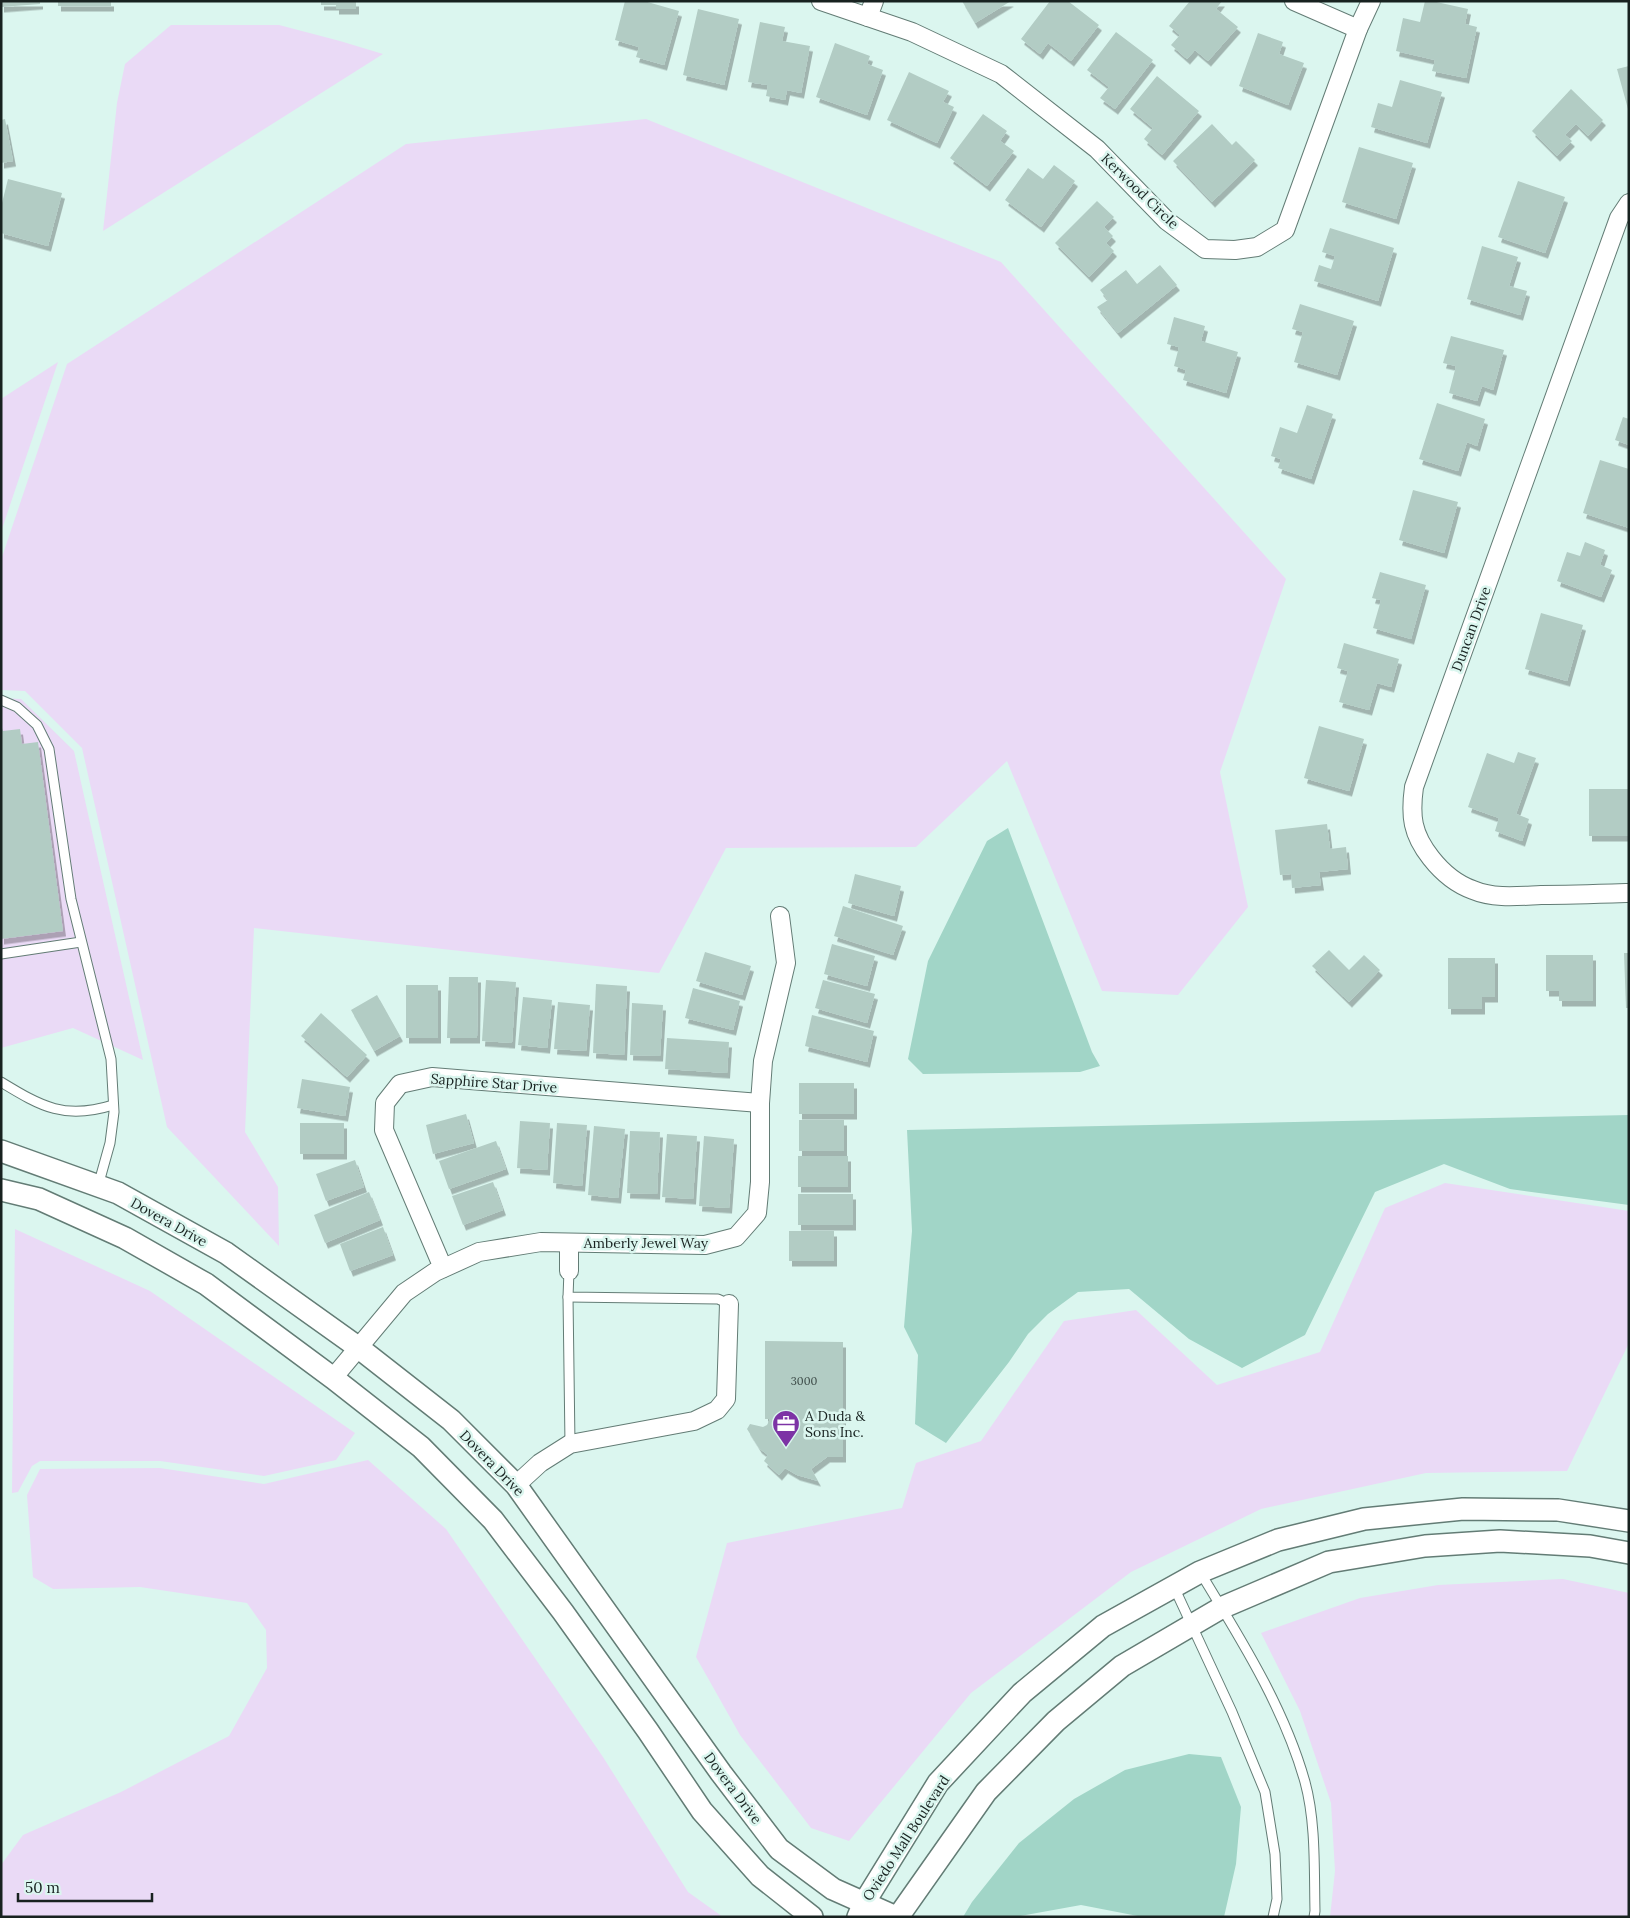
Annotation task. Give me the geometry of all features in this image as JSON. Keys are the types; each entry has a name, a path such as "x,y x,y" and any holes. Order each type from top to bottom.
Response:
{"street":[{"name":"Kerwood Circle","path":"821,1 871,9 912,32 1001,74 1098,149 1167,221 1205,250 1235,250 1257,247 1285,230 1358,29 1371,1"},
{"path":"1294,1 1358,29"},
{"name":"Duncan Drive","path":"1629,203 1619,218 1414,787 1411,809 1414,830 1425,851 1438,868 1454,881 1474,891 1501,896 1629,893"},
{"name":"Amberly Jewel Way","path":"333,1378 404,1293 443,1268 479,1252 540,1242 705,1245 736,1237 757,1213 760,1182 760,1103 763,1061 786,963 780,916"},
{"name":"Sapphire Star Drive","path":"443,1268 384,1130 385,1103 400,1084 432,1077 760,1103"},
{"name":"Dovera Drive","path":"1,1151 118,1193 226,1253 359,1348 451,1420 516,1485 721,1773 779,1849 861,1910 897,1917"},
{"path":"1,1190 39,1199 126,1238 206,1284 333,1378 421,1447 493,1520 580,1636 702,1811 760,1876 812,1917"},
{"path":"569,1243 569,1271"},
{"path":"516,1485 540,1463 570,1444 694,1422 717,1410 726,1399 727,1391 730,1304"},
{"name":"Oviedo Mall Boulevard","path":"861,1910 938,1783 1022,1692 1102,1626 1200,1572 1278,1540 1364,1519 1463,1509 1558,1510 1629,1521"},
{"path":"897,1917 986,1792 1049,1728 1122,1666 1221,1608 1329,1562 1425,1546 1500,1541 1590,1546 1629,1553"}],"lane":[{"path":"1,700 17,707 37,725 49,749 71,899 111,1059 113,1105 110,1142 98,1186"},
{"path":"1,954 81,942"},
{"path":"1,1082 42,1105 56,1110 70,1112 94,1111 113,1105"},
{"path":"569,1271 570,1444"},
{"path":"568,1297 718,1299 730,1304"},
{"path":"1200,1572 1282,1718 1306,1783 1314,1839 1314,1917"},
{"path":"1174,1587 1232,1712 1265,1792 1275,1854 1277,1899 1273,1917"}],"shaded area":[{"path":"171,25 279,25 383,54 103,231 117,103 125,64"},
{"path":"646,119 1001,262 1286,579 1220,772 1248,907 1178,995 1102,991 1007,761 916,847 726,848 659,973 254,928 245,1132 278,1187 279,1246 167,1127 82,748 25,691 1,690 1,560 67,364 406,144"},
{"path":"58,362 1,532 1,399"},
{"path":"1,698 21,699 74,751 143,1060 73,1028 1,1048"},
{"path":"1008,828 1092,1052 1100,1066 1080,1072 923,1074 908,1059 928,961 987,841"},
{"path":"1629,1115 1629,1205 1510,1189 1444,1164 1375,1192 1305,1335 1242,1368 1189,1339 1129,1289 1078,1292 1048,1314 1028,1334 1009,1362 946,1443 915,1424 918,1355 904,1327 912,1231 907,1130"},
{"path":"1445,1183 1629,1211 1629,1343 1567,1471 1426,1473 1261,1509 1131,1572 971,1693 849,1841 811,1828 740,1735 696,1657 727,1543 902,1508 916,1463 981,1441 1064,1321 1136,1310 1217,1385 1320,1352 1385,1208"},
{"path":"15,1229 150,1291 355,1433 336,1460 264,1476 160,1461 40,1461 32,1466 18,1492 12,1493"},
{"path":"368,1460 446,1529 603,1757 688,1892 723,1917 1,1917 1,1865 23,1835 121,1792 229,1736 267,1668 266,1630 247,1603 140,1587 53,1589 33,1577 27,1495 40,1469 160,1468 264,1484"},
{"path":"1563,1579 1629,1593 1629,1917 1330,1917 1335,1871 1331,1803 1300,1711 1261,1633 1360,1598 1438,1585"},
{"path":"1189,1754 1221,1757 1241,1807 1236,1864 1224,1917 1143,1917 1081,1905 1015,1917 963,1917 972,1902 1019,1843 1074,1799 1125,1770"}],"building":[{"path":"1,1 40,1 40,4 1,7"},
{"path":"58,1 111,1 111,6 58,6"},
{"path":"321,1 356,1 356,9 336,9 336,5 321,5"},
{"path":"625,1 644,1 679,11 664,65 636,57 639,47 615,40"},
{"path":"962,1 1011,1 975,23"},
{"path":"1050,1 1068,1 1099,25 1071,61 1048,43 1040,54 1021,39"},
{"path":"1190,1 1222,1 1216,9 1238,27 1208,61 1195,50 1187,59 1171,45 1180,35 1169,26"},
{"path":"1425,1 1468,9 1465,24 1477,27 1466,78 1432,71 1435,60 1396,51 1403,18 1420,22"},
{"path":"698,9 739,19 724,85 683,75"},
{"path":"760,22 785,27 782,41 810,46 801,93 787,90 785,100 766,96 768,85 748,82"},
{"path":"1116,32 1153,60 1115,109 1100,98 1109,87 1087,70"},
{"path":"1258,33 1283,42 1279,54 1304,63 1288,105 1239,86"},
{"path":"835,43 870,56 867,64 883,70 867,115 816,97"},
{"path":"1629,66 1629,109 1628,109 1617,69"},
{"path":"909,72 949,91 943,102 954,107 937,143 887,120"},
{"path":"1157,76 1199,111 1162,155 1144,139 1153,128 1130,109"},
{"path":"1400,80 1442,92 1427,143 1371,127 1378,103 1392,107"},
{"path":"1571,89 1603,120 1588,136 1576,124 1565,135 1572,141 1557,156 1532,131"},
{"path":"983,114 1007,131 1000,141 1014,151 987,186 950,158"},
{"path":"5,119 13,161 1,163 1,120"},
{"path":"1212,124 1232,145 1236,141 1255,160 1212,202 1173,161"},
{"path":"1359,147 1413,163 1396,219 1342,202"},
{"path":"1054,165 1075,181 1041,227 1005,200 1028,168 1043,179"},
{"path":"8,179 62,193 48,246 1,233 1,207"},
{"path":"1518,181 1565,197 1545,253 1498,237"},
{"path":"1097,201 1114,217 1104,227 1113,236 1106,243 1114,251 1089,277 1055,243"},
{"path":"1330,228 1394,248 1378,301 1314,281 1319,265 1331,269 1335,256 1322,252"},
{"path":"1482,246 1518,257 1509,286 1527,291 1520,315 1467,299"},
{"path":"1160,265 1177,285 1118,333 1097,307 1108,300 1100,290 1126,270 1137,284"},
{"path":"1300,304 1354,321 1337,375 1294,362 1303,332 1292,329"},
{"path":"1174,317 1205,326 1201,341 1238,352 1226,393 1183,380 1186,370 1174,366 1179,347 1167,344"},
{"path":"1451,336 1504,350 1493,390 1482,386 1477,401 1449,393 1456,366 1443,363"},
{"path":"1437,403 1485,419 1477,446 1467,442 1458,471 1419,459"},
{"path":"1307,405 1333,414 1311,479 1278,468 1281,459 1271,456 1280,427 1297,433"},
{"path":"1623,417 1629,419 1629,445 1615,440"},
{"path":"1600,460 1629,469 1629,528 1583,513"},
{"path":"1413,490 1458,502 1444,553 1399,540"},
{"path":"1585,542 1605,550 1600,565 1612,570 1601,597 1557,581 1567,552 1580,556"},
{"path":"1380,572 1426,585 1411,639 1373,628 1381,600 1372,598"},
{"path":"1541,613 1583,625 1567,681 1525,669"},
{"path":"1344,643 1399,659 1391,687 1377,683 1369,710 1339,702 1348,671 1337,668"},
{"path":"1,725 3,731 20,729 22,744 38,742 63,931 1,939"},
{"path":"1319,726 1364,739 1349,791 1304,778"},
{"path":"1518,752 1536,758 1516,814 1529,819 1522,841 1495,831 1499,818 1468,807 1487,753 1514,763"},
{"path":"1589,789 1629,789 1629,836 1589,836"},
{"path":"1327,824 1330,849 1346,847 1348,869 1319,872 1321,885 1292,888 1291,874 1280,875 1275,830"},
{"path":"855,874 901,886 894,916 848,903"},
{"path":"843,906 903,926 893,955 834,936"},
{"path":"832,944 875,956 867,986 824,974"},
{"path":"1329,950 1349,970 1364,955 1380,970 1349,1002 1312,966"},
{"path":"705,952 751,966 742,995 696,981"},
{"path":"1624,953 1629,953 1629,1008 1626,1008"},
{"path":"1546,955 1593,955 1593,1001 1559,1001 1559,991 1546,991"},
{"path":"1448,958 1495,958 1495,997 1482,997 1482,1009 1448,1009"},
{"path":"449,977 478,977 477,1038 447,1038"},
{"path":"486,980 516,982 512,1043 482,1041"},
{"path":"823,980 875,994 867,1023 815,1008"},
{"path":"596,984 627,986 624,1055 593,1053"},
{"path":"406,985 438,985 438,1038 406,1038"},
{"path":"693,988 740,1001 733,1030 685,1018"},
{"path":"377,995 400,1036 374,1051 351,1010"},
{"path":"523,997 552,1000 547,1048 518,1045"},
{"path":"558,1002 590,1005 586,1051 554,1049"},
{"path":"632,1003 663,1005 660,1056 630,1055"},
{"path":"321,1013 367,1055 347,1077 301,1036"},
{"path":"812,1015 874,1031 867,1062 805,1046"},
{"path":"667,1038 729,1042 727,1073 665,1069"},
{"path":"302,1079 350,1087 345,1116 297,1108"},
{"path":"799,1083 854,1083 854,1114 799,1114"},
{"path":"466,1114 474,1143 433,1154 426,1125"},
{"path":"799,1120 844,1120 844,1151 799,1151"},
{"path":"520,1121 550,1123 547,1170 517,1168"},
{"path":"300,1123 344,1123 344,1154 300,1154"},
{"path":"557,1123 587,1125 582,1186 553,1183"},
{"path":"594,1126 625,1129 618,1198 588,1195"},
{"path":"630,1131 660,1132 657,1194 627,1193"},
{"path":"667,1134 697,1136 693,1199 662,1197"},
{"path":"704,1136 734,1139 729,1208 699,1206"},
{"path":"496,1141 506,1169 449,1189 439,1161"},
{"path":"798,1156 848,1156 848,1187 798,1187"},
{"path":"355,1160 364,1187 326,1201 316,1174"},
{"path":"493,1182 503,1210 463,1225 452,1196"},
{"path":"369,1192 380,1220 325,1243 314,1215"},
{"path":"798,1194 853,1194 853,1225 798,1225"},
{"path":"383,1227 393,1255 350,1271 340,1244"},
{"path":"789,1231 834,1231 834,1261 789,1261"},
{"path":"765,1341 843,1342 843,1457 827,1457 811,1469 818,1481 797,1475 785,1468 779,1475 764,1461 768,1455 759,1448 747,1429 750,1424 763,1427 767,1425 770,1419 765,1419"}],"place":[{"name":"A Duda & Sons Inc.","path":"786,1448"}]}
